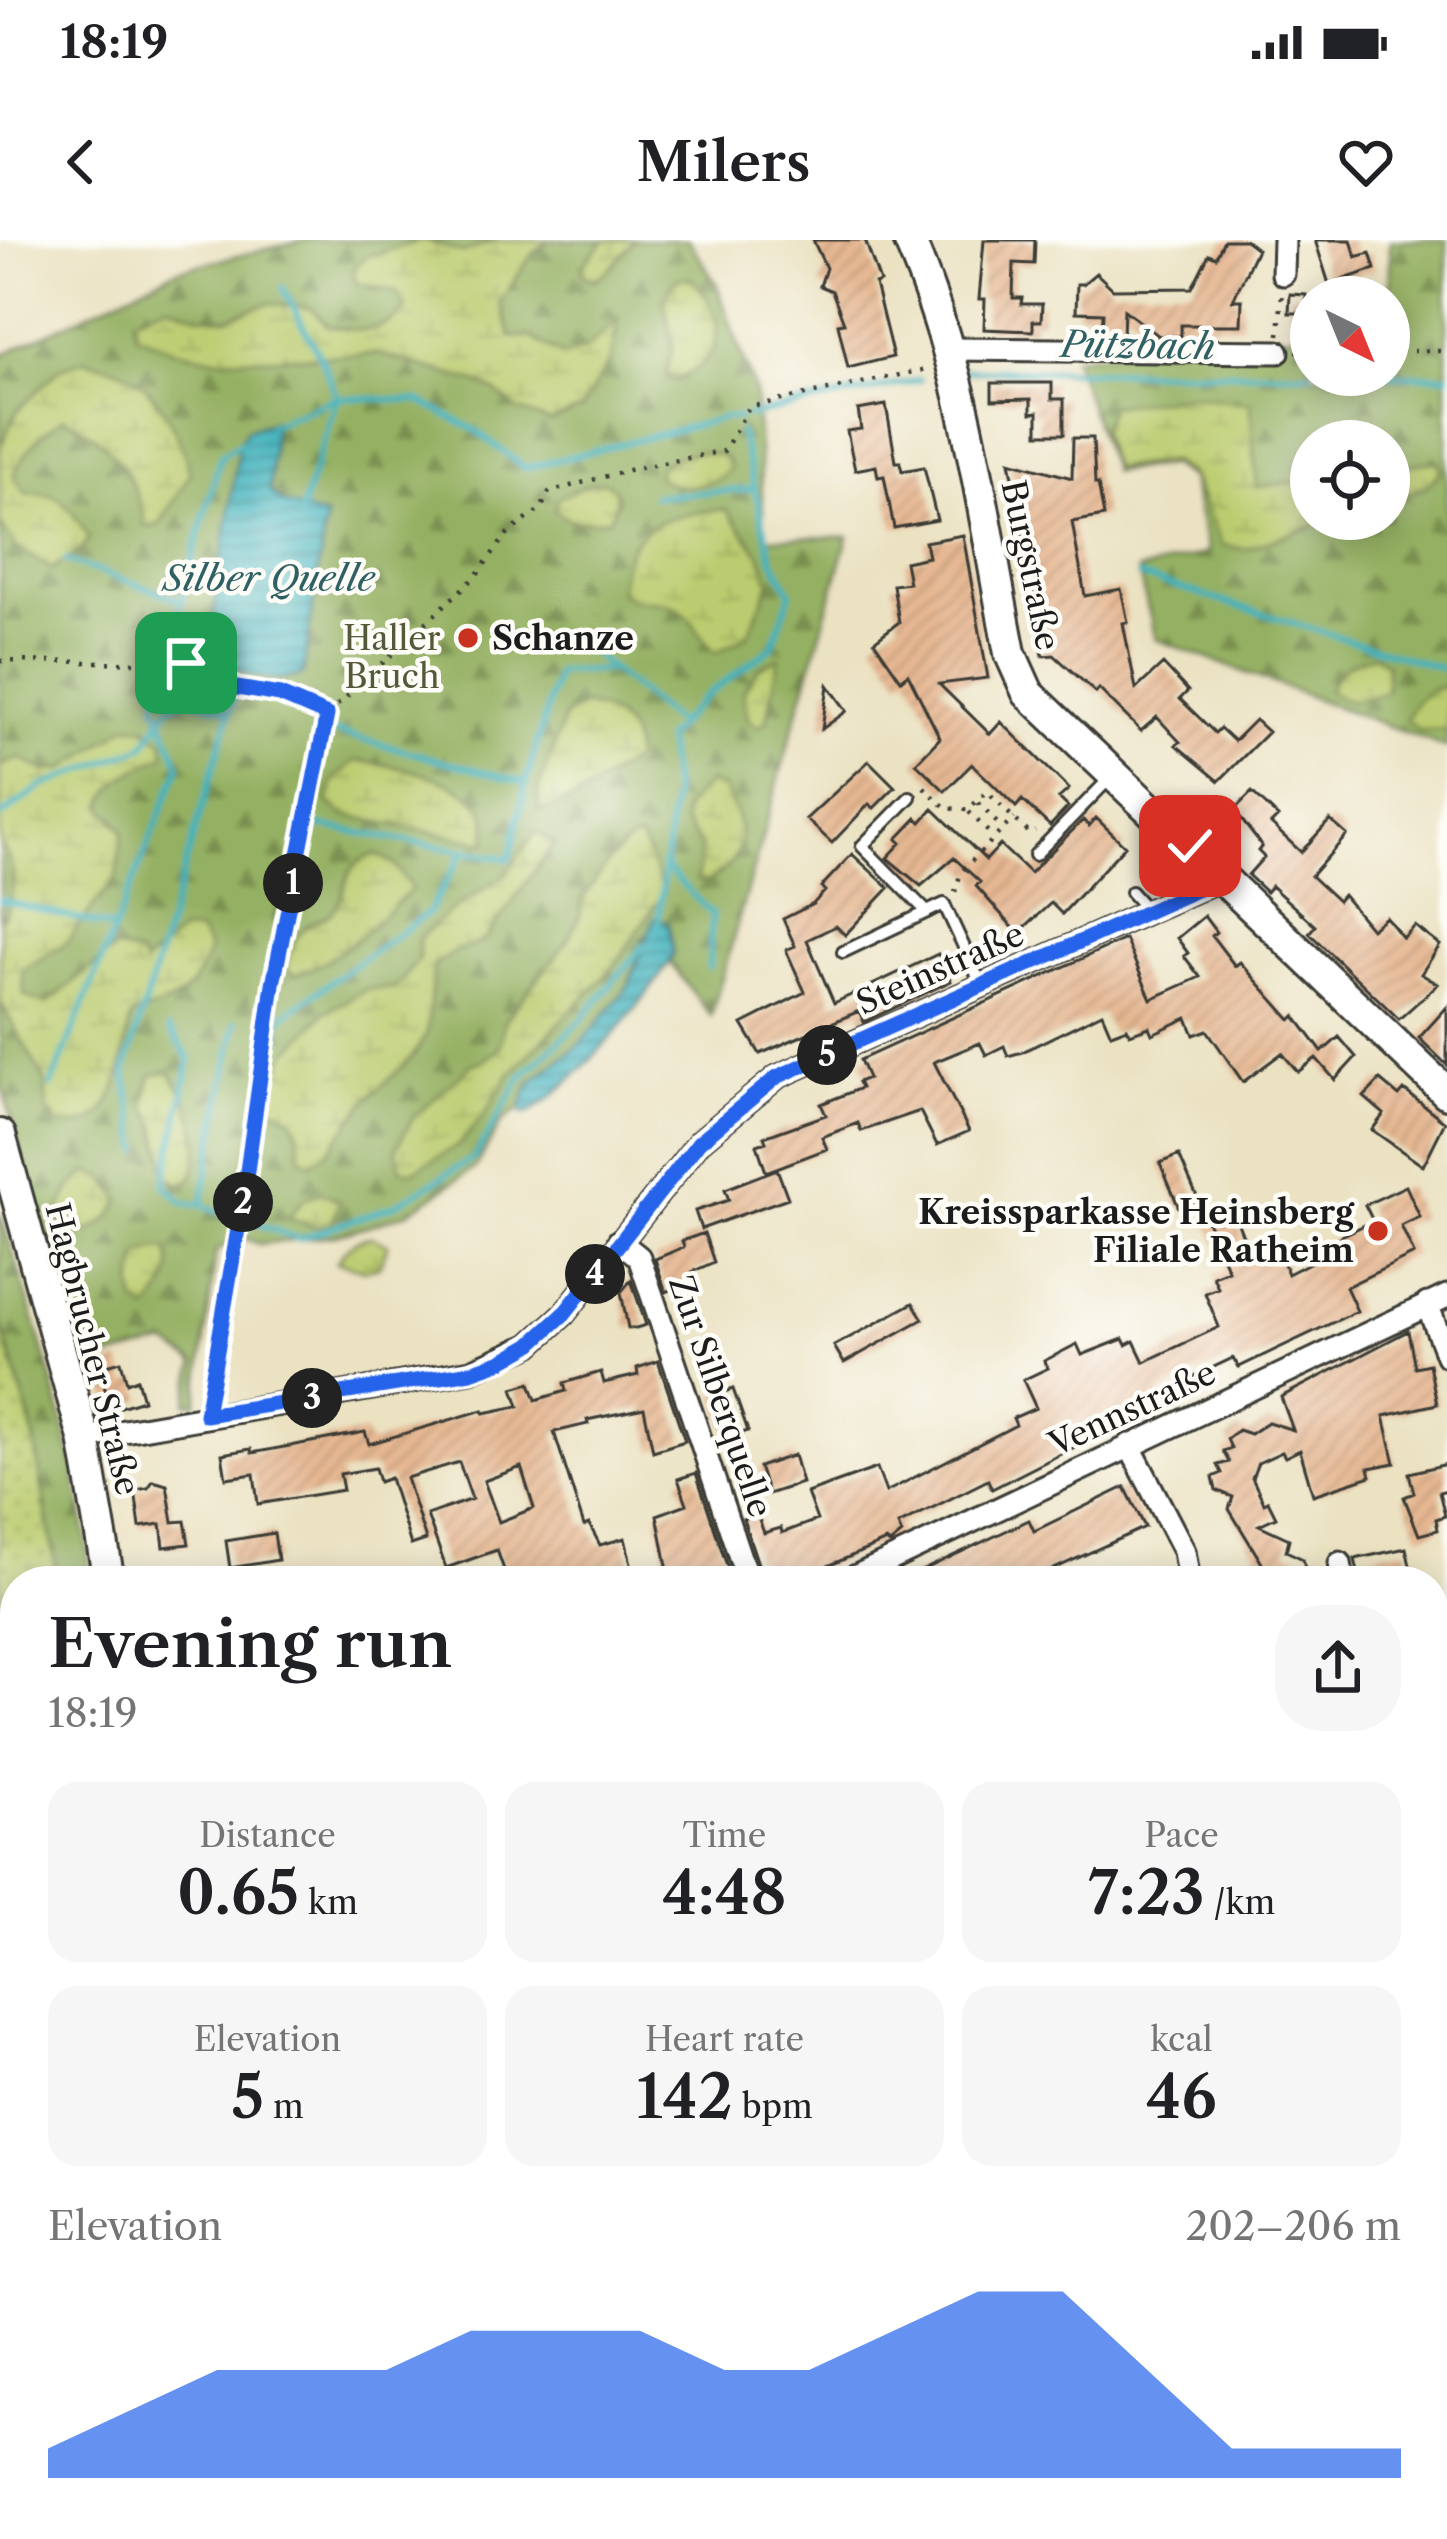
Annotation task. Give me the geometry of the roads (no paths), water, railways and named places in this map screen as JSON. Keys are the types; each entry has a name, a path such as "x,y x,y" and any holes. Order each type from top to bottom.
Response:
{"street":[{"name":"Burgstraße","path":"909,240 951,357 1017,675 1028,693 1447,1093"},
{"path":"1283,274 1284,240"},
{"path":"951,357 1278,352"},
{"name":"Steinstraße","path":"84,1438 471,1372 502,1361 530,1345 564,1314 699,1142 777,1077 1223,878"},
{"name":"Hagbrucher Straße","path":"0,1136 84,1438 106,1566"},
{"name":"Zur Silberquelle","path":"619,1241 639,1257 743,1566"},
{"path":"1437,1300 1447,1356"},
{"name":"Vennstraße","path":"877,1566 1437,1300"},
{"path":"1129,1445 1184,1551 1186,1566"}],"lane":[{"path":"1035,855 1115,772"},
{"path":"910,797 862,846 926,912"},
{"path":"1131,892 1148,911"},
{"path":"844,952 944,904 982,986"}],"water":[{"name":"Silber Quelle","path":"274,421 270,492 285,504 326,517 303,675 277,679 242,673 208,656 239,443 246,430"},
{"path":"654,918 668,923 674,952 665,969 581,1069 538,1107 523,1114 530,1083 580,1044 628,987"}],"waterway":[{"path":"283,288 337,397 300,515"},
{"name":"Pützbach","path":"964,370 1290,373"},
{"name":"Pützbach","path":"1410,375 1447,376"},
{"name":"Pützbach","path":"748,416 920,380"},
{"path":"269,426 337,397 419,401 475,430 525,468 739,418"},
{"path":"658,924 673,792 666,738 703,698 772,647 791,593 772,558 740,432"},
{"path":"167,654 221,455 242,442"},
{"path":"654,496 754,489"},
{"path":"65,560 181,600"},
{"path":"1139,576 1447,670"},
{"path":"594,655 678,724"},
{"path":"51,1086 180,766 156,705 164,662"},
{"path":"334,732 526,783 557,672 613,670"},
{"path":"140,1151 125,1071 236,692"},
{"path":"0,817 41,787 143,747 170,706 189,699 230,711"},
{"path":"313,825 510,859 526,783"},
{"path":"272,1061 280,1018 428,913 464,851"},
{"path":"663,865 712,914 709,967"},
{"path":"0,900 113,928"},
{"path":"224,1212 299,1239 395,1205 474,1158 522,1076 578,1024 644,945"},
{"path":"217,1211 202,1205 236,1022"},
{"path":"169,1029 190,1059 165,1185 184,1203 202,1205"}],"place":[{"name":"Schanze","path":"468,638"},
{"name":"Kreissparkasse Heinsberg Filiale Ratheim","path":"1378,1231"}],"park label":[{"name":"Haller Bruch","path":"392,657"}]}
